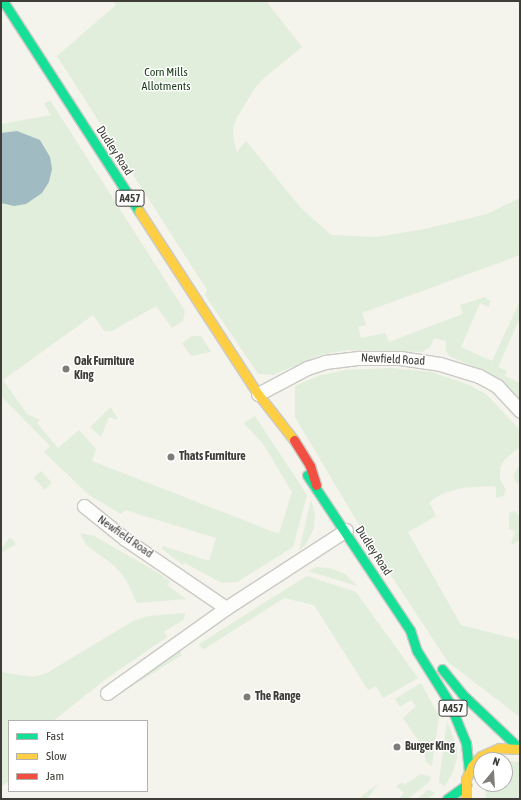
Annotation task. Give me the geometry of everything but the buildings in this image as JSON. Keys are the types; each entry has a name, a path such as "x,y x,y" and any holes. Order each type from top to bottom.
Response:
{"main road":[{"name":"Dudley Road","path":"3,1 258,394 274,429 301,470 316,485 410,630 462,694 520,749"},
{"name":"Dudley Road","path":"410,630 417,651 460,723 469,754 469,773"},
{"name":"A457","path":"466,799 466,785 469,773 475,762 489,752 506,747 520,749"},
{"path":"447,799 466,785"}],"street":[{"name":"Newfield Road","path":"258,394 307,368 325,362 359,358 400,358 440,364 479,376 497,386 520,411"},
{"name":"Newfield Road","path":"84,506 125,538 226,608"},
{"path":"107,693 226,608 346,530"}],"green space":[{"name":"Corn Mills Allotments","path":"113,1 266,1 302,47 263,79 255,88 233,127 234,142 237,152 246,141 301,208 331,235 377,237 425,229 487,214 520,198 520,255 362,313 366,325 358,327 361,338 385,333 389,342 463,314 460,305 485,297 490,301 489,307 480,303 461,347 492,361 520,301 520,318 498,367 507,371 505,376 520,383 520,400 491,374 449,356 446,351 446,341 434,338 430,347 422,352 348,350 320,355 273,375 258,374 205,295 207,290 57,56 116,5"},
{"path":"50,100 185,311 183,321 172,328 156,306 112,331 104,331 93,315 3,380 27,414 40,420 37,423 58,448 79,430 96,449 92,461 279,534 292,492 264,445 244,423 255,416 307,495 293,547 237,582 223,583 216,580 185,563 183,565 162,549 163,546 209,561 216,538 125,510 121,514 89,495 44,452 50,446 1,396 1,124 51,115 44,104"},
{"path":"192,336 201,336 211,352 191,356 182,343"},
{"path":"391,368 431,372 469,385 486,394 520,430 520,447 504,460 500,468 500,480 506,490 503,496 496,498 496,487 492,486 461,488 442,494 429,502 436,516 408,532 461,625 520,640 520,717 448,662 368,540 295,417 295,386 318,376 346,370"},
{"path":"111,407 118,420 109,417 101,437 90,427"},
{"path":"520,465 520,482 517,484 513,475"},
{"path":"41,471 52,483 45,490 34,478"},
{"path":"311,500 315,514 314,528 306,544 299,551"},
{"path":"515,511 520,518 520,539 514,544 511,544 515,531 509,529 509,513"},
{"path":"80,533 94,536 155,571 170,581 167,585 186,599 137,603 126,580 115,566 86,545"},
{"path":"10,537 16,544 1,553 1,549"},
{"path":"316,567 330,568 345,574 357,586 308,571"},
{"path":"307,576 356,592 418,678 383,698 376,686 368,690 314,605 284,598 203,650 199,644"},
{"path":"186,613 183,620 164,632 167,637 106,679 54,720 8,720 8,782 1,787 1,672 33,677 47,673 133,621 149,616"},
{"path":"180,651 182,655 113,698 113,696"},
{"path":"421,683 439,716 432,766 426,762 424,749 403,718 416,706 411,700 400,707 395,699"},
{"path":"447,721 457,748 457,758 452,774 445,786 439,783"},
{"path":"513,761 520,762 520,799 486,799 486,792 513,792"},
{"path":"421,774 431,777 428,783 408,799 399,799 404,793 396,786 403,782 404,785"},
{"path":"378,784 367,799 363,799 361,796"},
{"path":"428,790 435,793 427,799 417,799"}],"water":[{"path":"17,131 40,140 50,157 52,169 49,182 42,193 26,204 14,206 1,203 1,133"}],"traffic: fast":[{"path":"3,1 139,211"},
{"path":"307,475 410,630 417,651 449,702 466,743 469,773"},
{"path":"442,669 462,694 520,749"},
{"path":"447,799 466,785"}],"traffic: slow":[{"path":"139,211 258,394 294,440"},
{"path":"466,799 466,779 472,766 481,756 499,748 520,749"}],"traffic: jam":[{"path":"294,440 310,466 316,485"}],"place":[{"name":"Oak Furniture King","path":"66,369"},
{"name":"Thats Furniture","path":"171,457"},
{"name":"The Range","path":"247,697"},
{"name":"Burger King","path":"397,747"}]}
